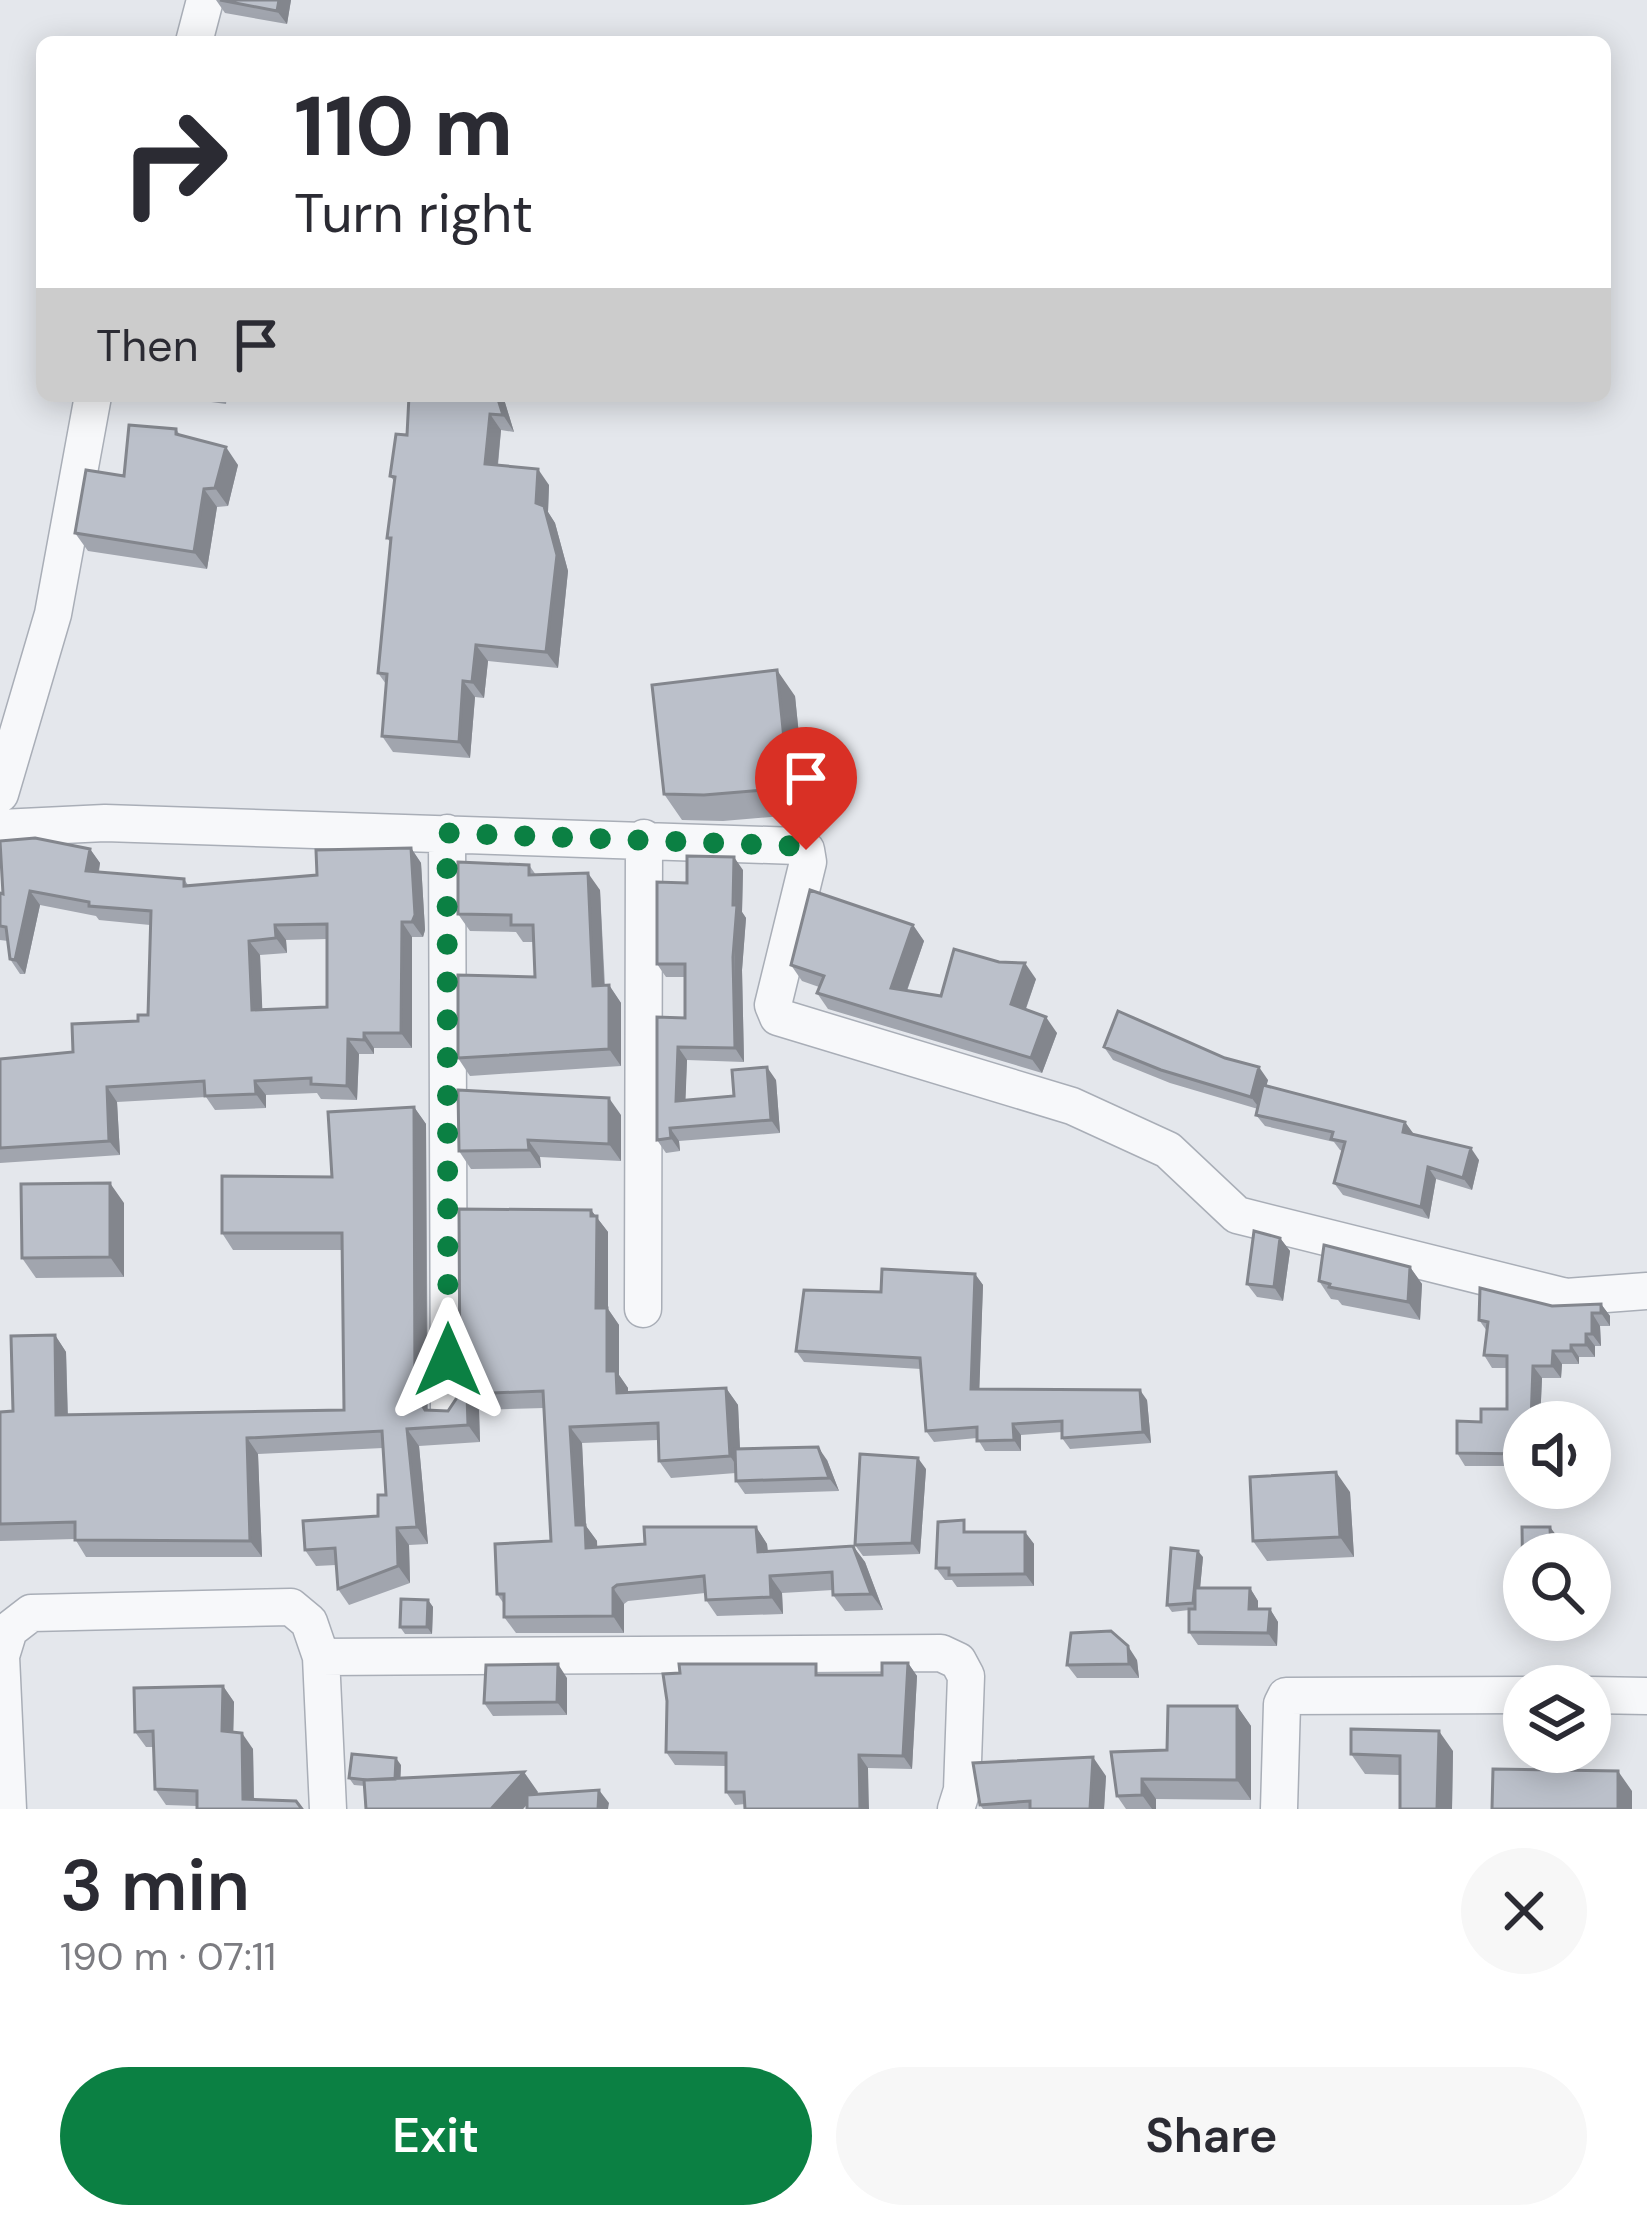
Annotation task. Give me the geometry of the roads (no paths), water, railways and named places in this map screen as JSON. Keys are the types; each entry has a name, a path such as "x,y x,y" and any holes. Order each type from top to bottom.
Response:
{"street":[{"path":"196,36 205,0"},
{"path":"0,794 53,614 93,402"},
{"path":"0,828 105,823 797,846 806,850 808,862 773,1005 778,1017 1072,1106 1168,1150 1237,1215 1567,1297 1647,1291"},
{"path":"447,833 449,1408"},
{"path":"643,1309 644,838"},
{"path":"8,1809 2,1656 9,1630 31,1613 291,1607 309,1622 321,1658 328,1809"},
{"path":"321,1658 941,1653 958,1661 966,1676 962,1790 956,1809"},
{"path":"1279,1809 1286,1696 1503,1695"},
{"path":"1611,1695 1647,1696"}]}
